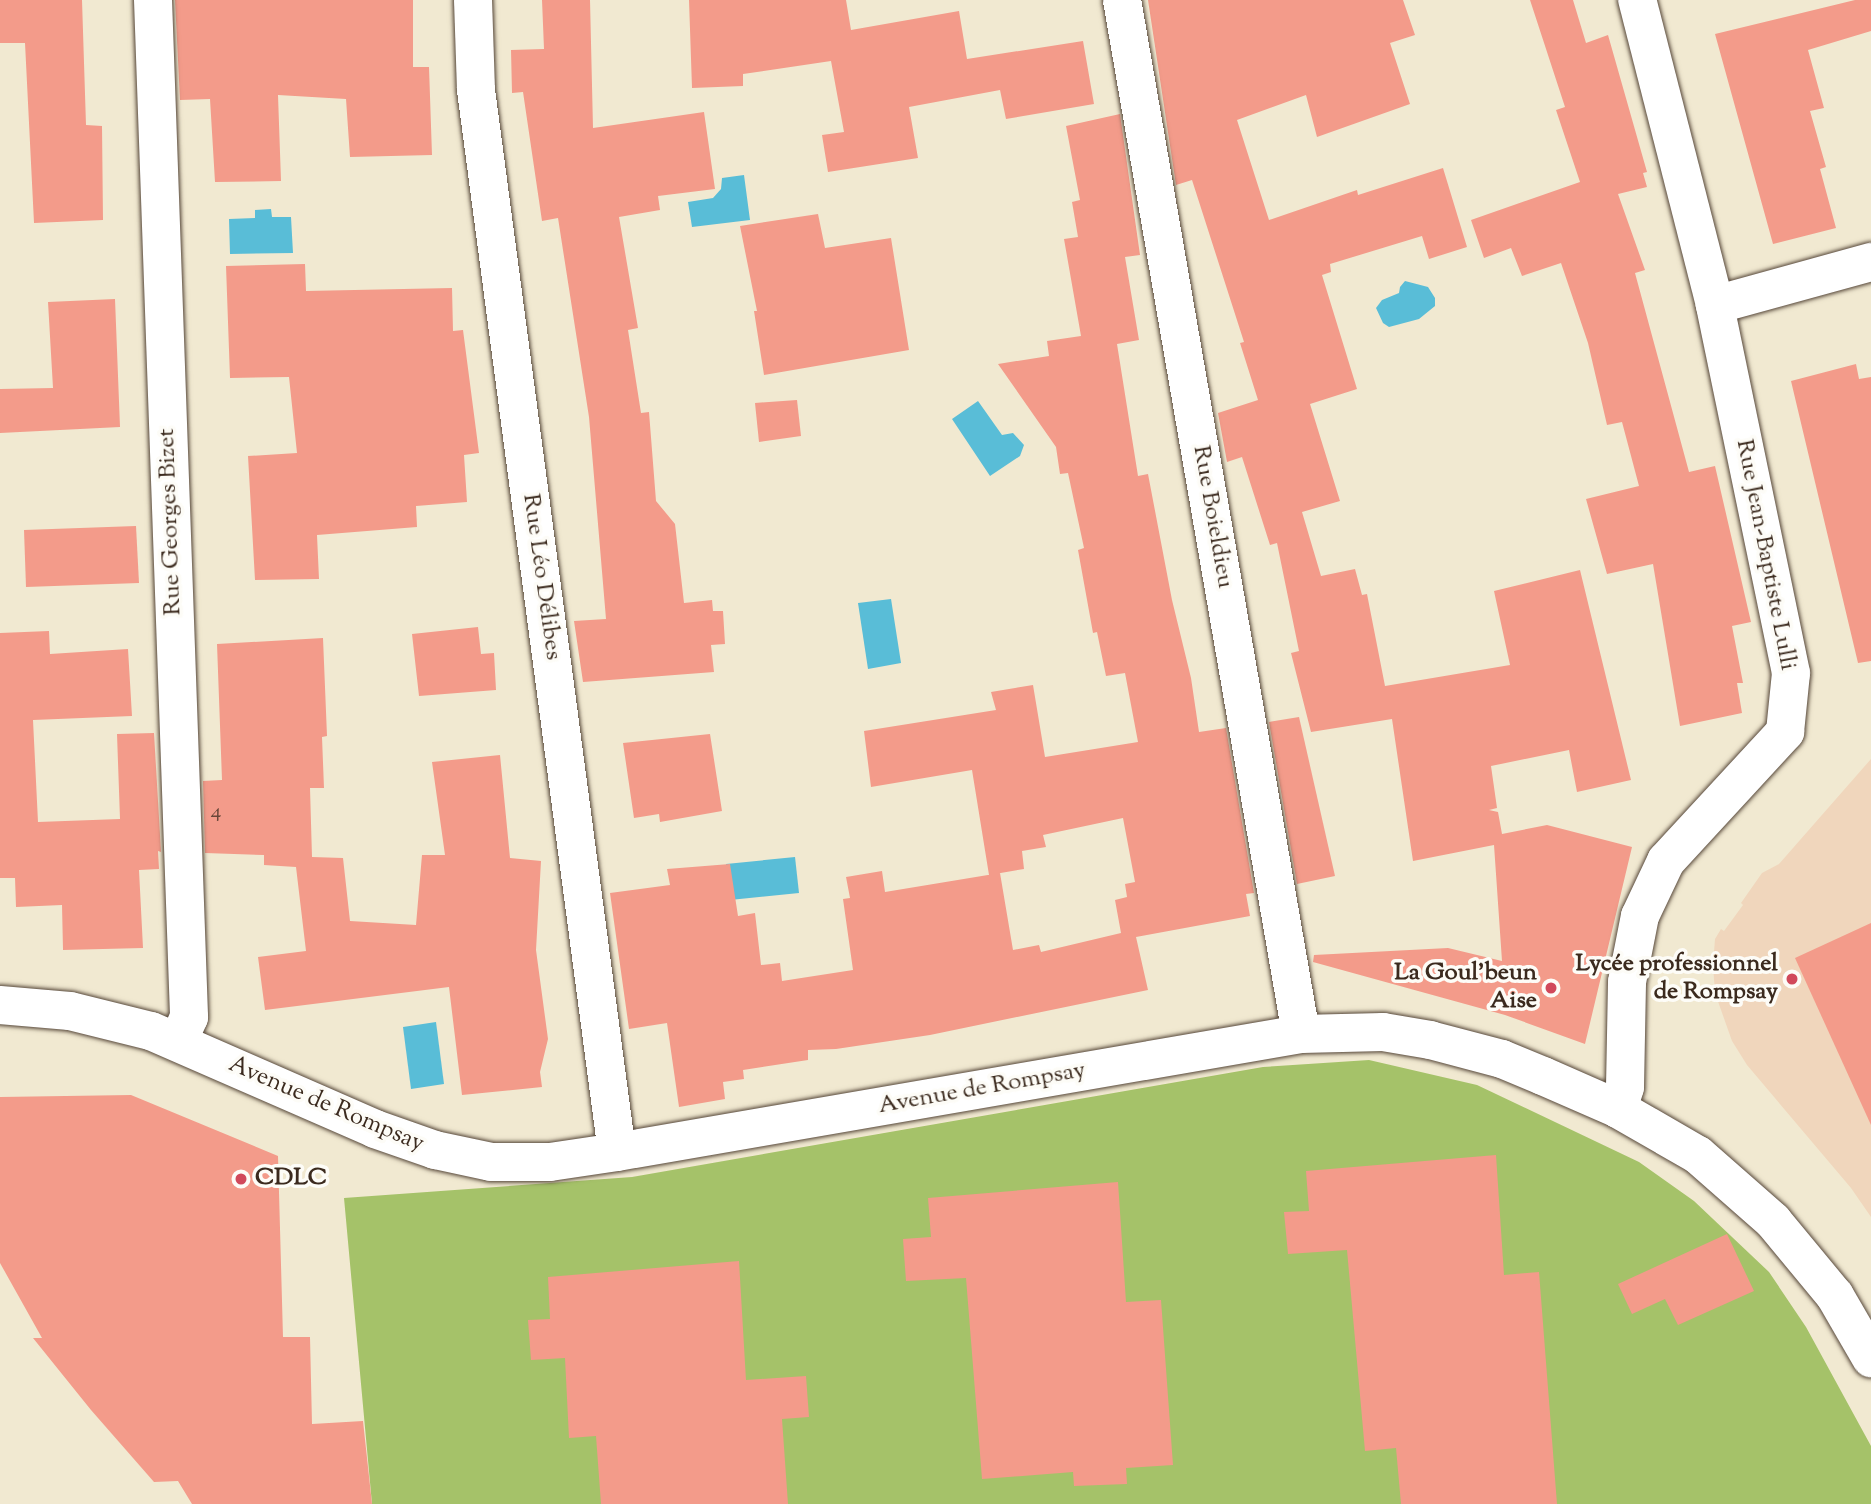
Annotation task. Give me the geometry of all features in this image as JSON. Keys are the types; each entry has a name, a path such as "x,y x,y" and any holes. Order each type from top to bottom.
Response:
{"street":[{"name":"Rue Georges Bizet","path":"153,0 189,1017 178,1042"},
{"name":"Rue Léo Délibes","path":"473,0 476,90 617,1152"},
{"name":"Rue Boieldieu","path":"1122,0 1301,1034"},
{"name":"Rue Jean-Baptiste Lulli","path":"1618,1109 1625,1087 1627,982 1640,916 1666,861 1785,732 1791,673 1715,305 1637,0"},
{"path":"1715,305 1871,262"},
{"name":"Avenue de Rompsay","path":"0,1005 70,1010 151,1031 375,1129 435,1150 491,1162 550,1162 617,1152 1301,1034 1382,1032 1430,1040 1502,1059 1618,1109 1698,1155 1773,1221 1835,1296 1871,1358"}],"shaded area":[{"name":"Lycée professionnel de Rompsay","path":"1871,759 1871,1217 1851,1188 1747,1065 1732,1041 1715,993 1713,965 1715,939 1743,905 1741,903 1762,873 1779,864"}],"green space":[{"path":"1369,1060 1477,1085 1639,1162 1694,1201 1769,1272 1806,1327 1871,1446 1871,1504 372,1504 344,1198 632,1177 1263,1067"}],"water":[{"path":"744,175 750,220 692,227 688,202 713,198 721,189 722,178"},
{"path":"271,209 272,217 291,217 293,253 230,254 229,219 255,218 255,210"},
{"path":"1405,281 1428,287 1435,298 1435,306 1419,319 1389,327 1383,323 1376,308 1382,300 1399,293"},
{"path":"978,401 1002,435 1013,433 1024,445 1020,456 990,476 952,419"},
{"path":"891,599 901,663 868,669 858,603"},
{"path":"795,857 799,893 730,900 726,864"},
{"path":"436,1022 444,1084 411,1089 403,1027"}],"building":[{"path":"0,0 82,0 86,125 102,126 103,220 34,223 25,43 0,43"},
{"path":"175,0 413,0 413,67 429,67 432,155 350,157 346,99 278,95 281,181 215,182 210,99 180,100"},
{"path":"542,0 590,0 593,128 704,112 715,189 658,196 660,210 619,217 638,328 628,330 641,413 649,412 656,501 675,524 684,603 712,600 713,611 723,611 725,644 711,645 714,672 583,682 574,621 606,619 589,417 558,218 542,221 523,92 512,93 511,50 544,49"},
{"path":"689,0 846,0 851,30 959,11 967,59 1083,41 1094,104 1006,119 1000,90 909,107 918,158 828,172 822,135 844,132 831,61 743,74 743,86 692,88"},
{"path":"1148,0 1403,0 1415,35 1390,43 1410,104 1317,137 1306,95 1237,120 1269,220 1357,190 1358,195 1443,168 1467,247 1429,259 1422,236 1330,264 1331,272 1322,275 1357,389 1310,404 1340,501 1302,512 1321,576 1355,569 1362,595 1367,594 1385,686 1510,665 1494,591 1580,570 1631,780 1577,792 1569,750 1491,766 1497,808 1489,810 1498,812 1502,834 1547,825 1632,847 1585,1044 1505,1015 1313,962 1314,955 1448,948 1502,961 1494,845 1413,861 1392,719 1311,732 1291,653 1299,651 1277,543 1270,545 1242,457 1227,462 1218,413 1258,400 1240,343 1244,342 1192,180 1176,185"},
{"path":"1530,0 1573,0 1586,43 1608,35 1647,172 1643,173 1647,187 1618,194 1645,270 1635,273 1689,472 1715,466 1751,622 1732,626 1743,683 1737,683 1742,713 1680,726 1653,564 1607,574 1586,499 1639,486 1622,422 1607,425 1588,343 1561,263 1522,276 1511,248 1484,258 1471,220 1580,182 1556,110 1565,107"},
{"path":"1855,0 1871,0 1871,31 1808,50 1824,108 1810,111 1826,167 1820,169 1836,228 1773,244 1715,34"},
{"path":"1120,114 1140,255 1125,257 1139,340 1117,344 1138,476 1148,474 1172,600 1191,678 1199,732 1226,728 1254,893 1246,894 1250,916 1136,937 1148,990 930,1035 836,1049 808,1050 808,1060 743,1070 744,1079 723,1082 725,1099 679,1107 667,1023 629,1029 610,893 670,885 667,869 730,864 738,916 755,913 761,965 780,963 782,981 853,970 843,899 850,898 846,877 882,871 885,892 989,875 972,770 871,787 864,731 996,710 991,692 1033,685 1045,757 1138,742 1125,673 1106,676 1097,632 1093,633 1078,550 1084,548 1068,473 1060,474 1056,447 998,364 1049,356 1047,341 1081,336 1064,239 1078,237 1072,202 1080,200 1066,126","holes":["1123,818 1135,882 1125,884 1127,897 1115,900 1121,933 1041,952 1039,945 1013,950 1000,873 1024,869 1022,851 1046,847 1043,835"]},
{"path":"818,214 825,248 891,238 909,350 764,375 754,311 757,311 740,226"},
{"path":"305,264 306,291 452,288 453,331 463,330 479,453 464,455 467,502 416,506 417,527 317,535 319,579 255,580 248,456 297,453 289,377 230,378 226,266"},
{"path":"115,299 120,427 0,433 0,389 53,388 48,302"},
{"path":"1856,364 1859,379 1871,377 1871,661 1858,663 1791,381"},
{"path":"797,400 801,436 759,442 755,403"},
{"path":"136,526 139,583 26,587 24,530"},
{"path":"478,627 481,654 494,653 496,690 419,696 412,634"},
{"path":"49,631 50,654 128,649 132,716 33,720 38,822 120,819 117,734 154,733 161,852 158,851 159,869 139,870 143,948 63,950 62,905 16,907 15,878 0,878 0,633"},
{"path":"323,638 327,736 322,737 324,788 310,788 312,857 343,858 350,921 416,925 422,855 445,855 432,762 500,755 510,858 541,861 536,950 548,1039 540,1072 542,1087 462,1095 449,987 265,1010 258,957 306,951 296,867 264,865 264,855 205,853 203,781 222,780 217,644"},
{"path":"1299,717 1335,876 1297,884 1269,722"},
{"path":"710,734 722,811 660,822 659,814 634,818 623,743"},
{"path":"1871,923 1871,1125 1795,958"},
{"path":"131,1095 278,1156 283,1337 310,1337 312,1424 363,1421 372,1504 192,1504 178,1481 154,1482 33,1338 42,1338 0,1263 0,1097"},
{"path":"1496,1155 1504,1275 1539,1272 1557,1504 1401,1504 1396,1448 1365,1451 1347,1250 1288,1254 1284,1212 1309,1211 1306,1171"},
{"path":"1118,1182 1126,1302 1161,1300 1173,1465 1126,1468 1127,1484 1074,1486 1073,1472 982,1479 966,1278 906,1281 903,1239 931,1237 928,1198"},
{"path":"1727,1234 1754,1291 1678,1325 1665,1299 1632,1314 1618,1284"},
{"path":"739,1261 746,1380 806,1376 809,1417 782,1419 788,1504 601,1504 596,1436 569,1438 565,1358 531,1360 528,1320 550,1319 548,1277"}],"place":[{"name":"Lycée professionnel de Rompsay","path":"1792,979"},
{"name":"La Goul'beun Aise","path":"1551,988"},
{"name":"CDLC","path":"241,1179"}]}
